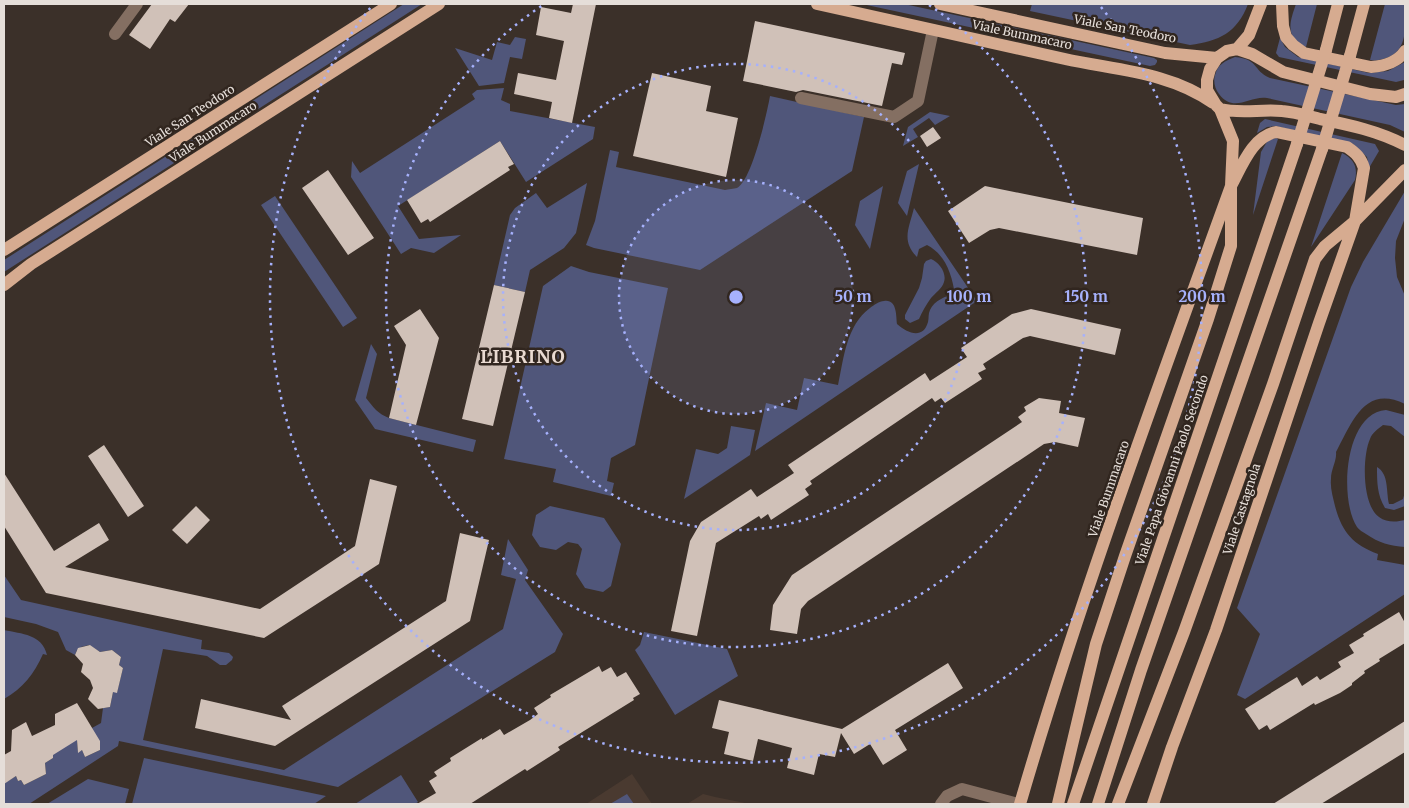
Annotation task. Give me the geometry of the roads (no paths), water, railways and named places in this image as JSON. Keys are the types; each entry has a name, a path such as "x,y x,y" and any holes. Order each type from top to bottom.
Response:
{"main road":[{"name":"Viale San Teodoro","path":"4,250 391,4"},
{"name":"Viale Bummacaro","path":"6,282 439,4"},
{"name":"Viale Bummacaro","path":"817,4 1066,59 1156,76 1198,92 1218,107"},
{"name":"Viale San Teodoro","path":"940,4 1165,53 1217,58"},
{"path":"1237,49 1248,35 1261,4"},
{"path":"1282,4 1283,26 1286,37 1304,53 1371,67 1380,67 1393,63 1405,51"},
{"name":"Viale Papa Giovanni Paolo Secondo","path":"1073,804 1297,144 1338,4"},
{"path":"1098,804 1141,670 1322,149 1364,4"},
{"path":"1058,804 1096,644 1208,319 1231,246 1230,186 1233,141 1218,107 1207,90 1210,69 1217,58 1227,51 1237,49 1252,54 1283,72 1370,94 1396,97 1405,94"},
{"path":"1218,107 1236,111 1257,109 1284,111 1368,129 1405,145"},
{"name":"Viale Castagnola","path":"1153,804 1172,746 1216,630 1355,221 1364,168 1356,153 1347,147 1276,132 1266,134 1257,141 1230,186"},
{"path":"1118,804 1184,632 1273,384 1315,259 1325,246 1355,221 1405,170"},
{"name":"Viale Bummacaro","path":"1019,804 1096,567 1230,186"}],"street":[{"path":"115,34 136,4"},
{"path":"801,98 894,117 918,101 933,30"},
{"path":"941,804 947,796 962,789 1019,804"}],"district":[{"name":"LIBRINO","path":"523,357"}]}
